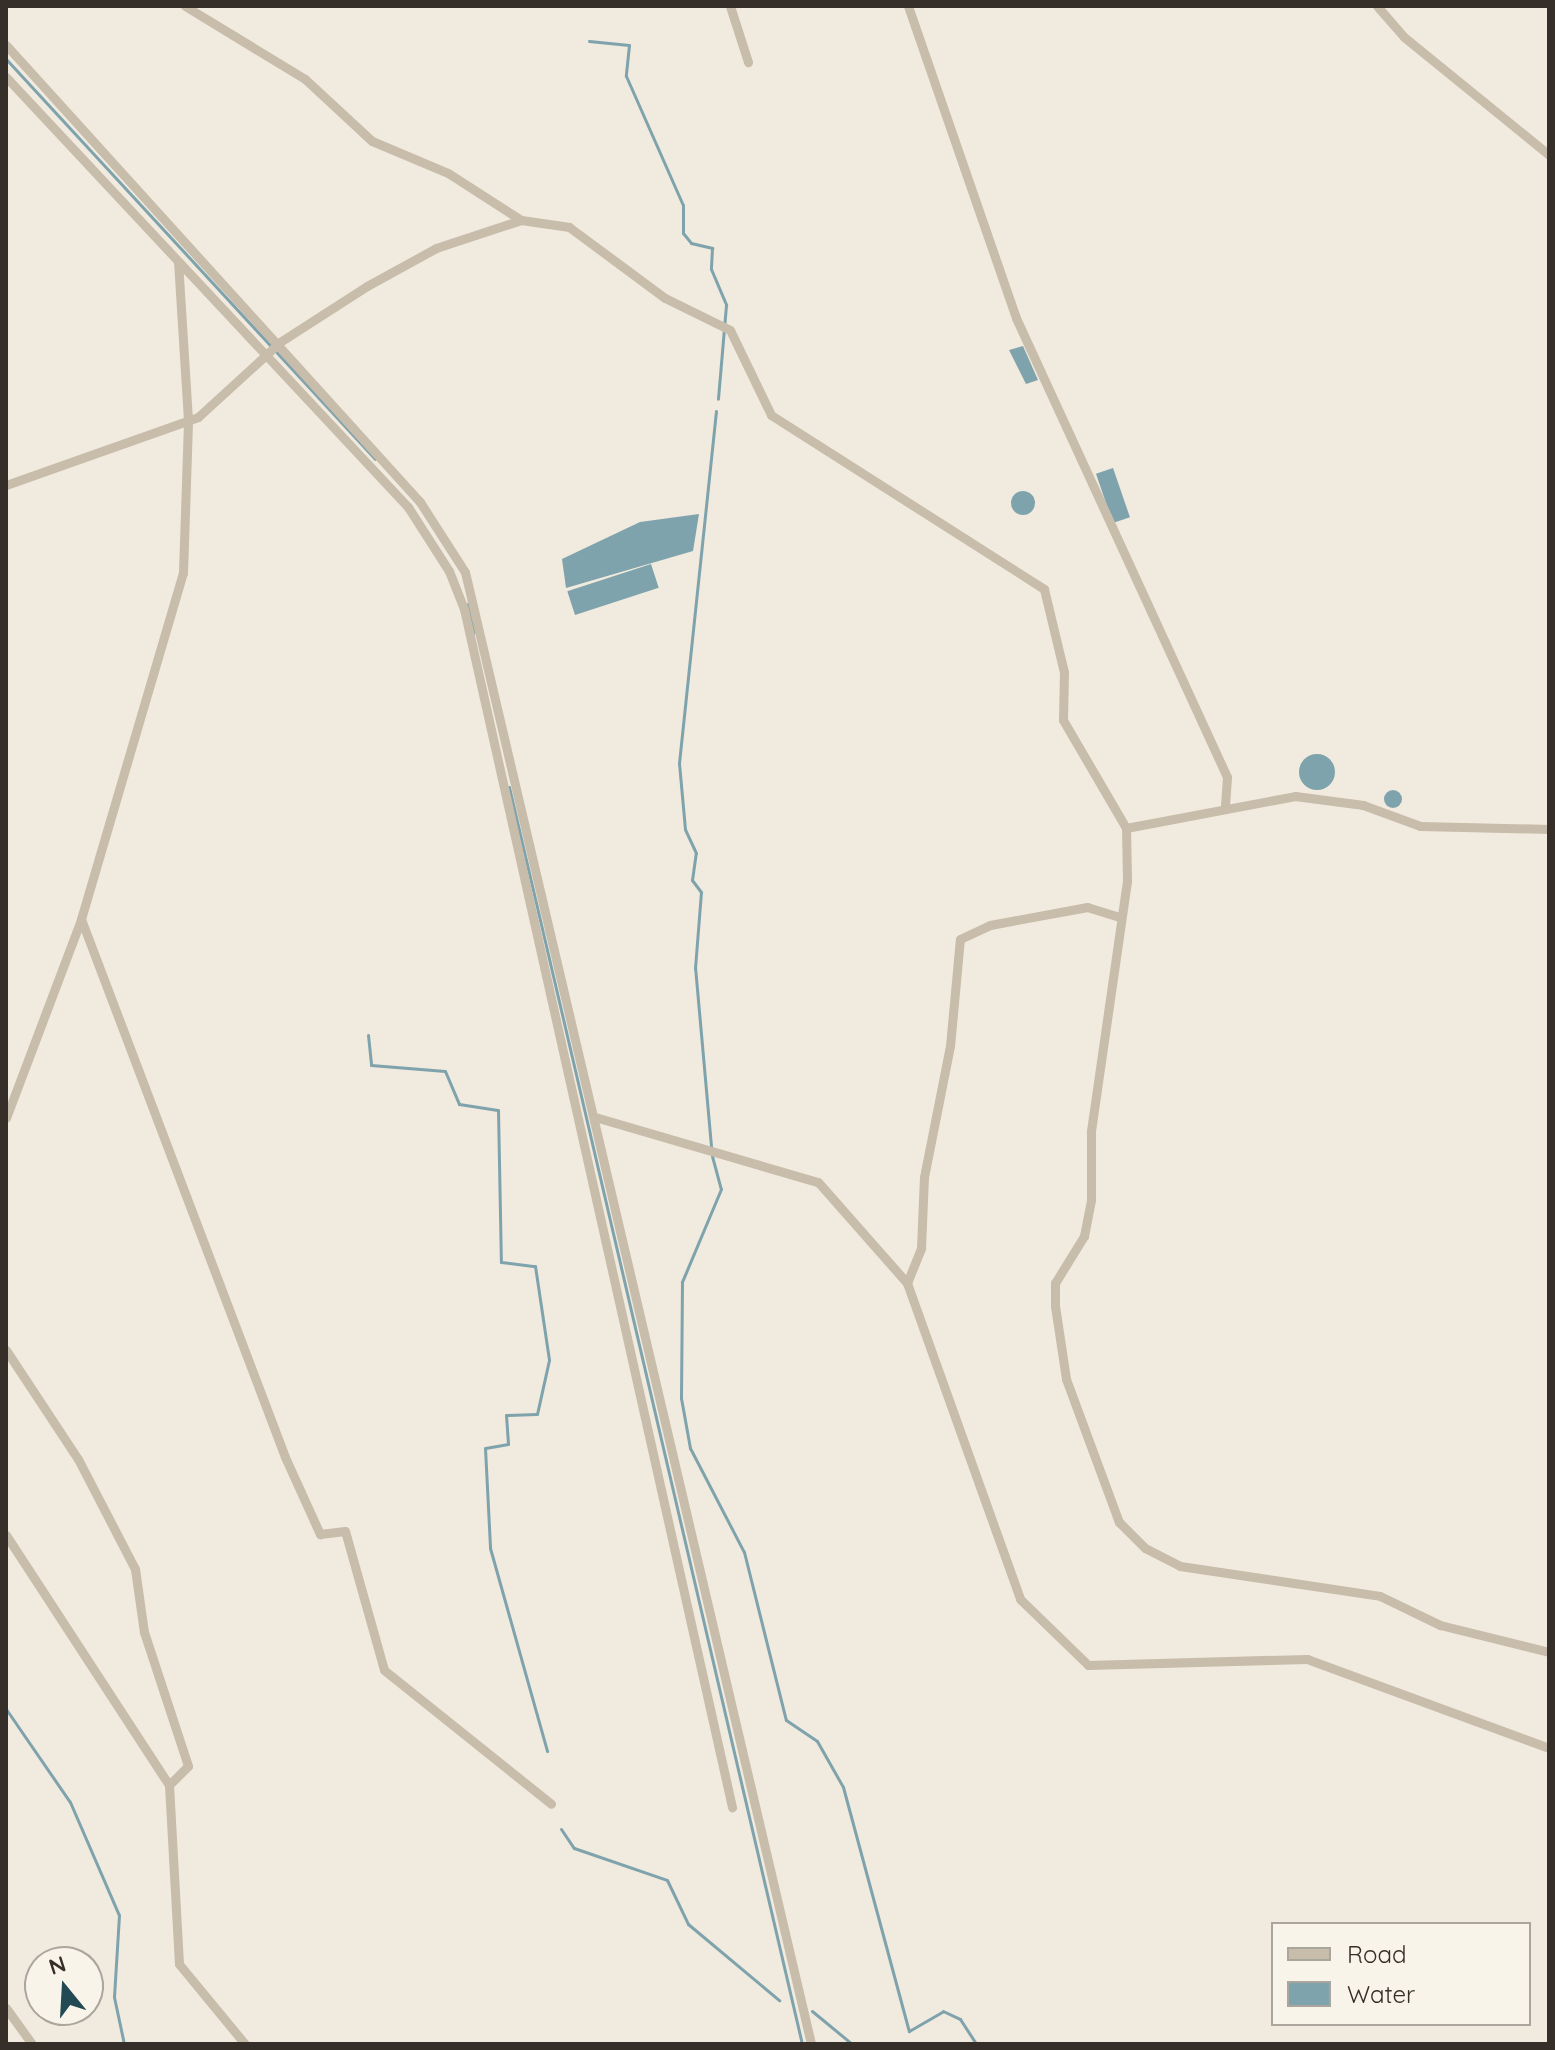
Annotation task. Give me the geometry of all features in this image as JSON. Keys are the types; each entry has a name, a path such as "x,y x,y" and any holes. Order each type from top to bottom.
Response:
{"street":[{"path":"185,6 305,79 372,141 448,173 521,220 569,227 665,298 730,330 771,415 1036,579 1052,607 1063,720 1126,828 1119,917 1091,1131 1088,1218 1055,1283 1055,1306 1066,1379 1119,1522 1145,1548 1180,1566 1380,1596 1440,1625 1549,1652"},
{"path":"730,6 748,62"},
{"path":"908,6 1016,318 1227,777 1225,807"},
{"path":"1377,6 1404,37 1549,155"},
{"path":"6,45 280,342 440,525 465,572 811,2044"},
{"path":"6,77 408,507 438,546 464,609 732,1807"},
{"path":"6,485 188,420 280,342 436,248 521,220"},
{"path":"6,1118 81,919 183,573 188,420 178,262"},
{"path":"1126,828 1295,796 1363,805 1420,826 1549,829"},
{"path":"907,1283 921,1248 924,1177 950,1046 960,939 990,925 1087,907 1119,917"},
{"path":"81,919 285,1457 320,1534 345,1531 384,1670 551,1804"},
{"path":"595,1117 818,1182 907,1283 1015,1588 1073,1655 1088,1665 1307,1659 1549,1748"},
{"path":"6,1350 78,1459 135,1569 144,1632 188,1766 169,1785"},
{"path":"6,1535 169,1785 179,1964 245,2044"},
{"path":"6,2008 32,2044"}],"water":[{"path":"1023,346 1038,380 1026,384 1009,350"},
{"path":"1113,468 1130,517 1113,523 1096,474"},
{"path":"1023,491 1034,498 1035,503 1028,514 1023,515 1012,508 1011,503 1018,492"},
{"path":"699,514 693,551 566,588 562,559 640,522"},
{"path":"651,564 659,588 575,615 567,591"},
{"path":"1317,754 1330,759 1335,772 1330,785 1317,790 1304,785 1299,772 1304,759"},
{"path":"1389,790 1397,790 1402,799 1400,806 1389,808 1384,803 1384,795"}],"waterway":[{"path":"589,41 629,45 626,76 683,205 683,233 691,243 712,248 711,269 726,305 718,399"},
{"path":"6,59 375,459"},
{"path":"711,1146 695,968 701,892 692,880 696,853 685,829 679,763 716,411"},
{"path":"468,604 474,632"},
{"path":"509,787 802,2044"},
{"path":"368,1035 371,1065 445,1071 459,1104 498,1110 501,1262 535,1266 549,1360 537,1414 506,1415 508,1444 485,1448 490,1548 547,1751"},
{"path":"712,1156 721,1189 682,1282 681,1398 690,1448 744,1552 786,1720 817,1741 843,1787 909,2031 943,2011 960,2019 976,2044"},
{"path":"6,1709 70,1802 119,1915 114,1997 124,2044"},
{"path":"561,1829 574,1848 667,1880 688,1924 779,2000"},
{"path":"812,2011 852,2044"}]}
